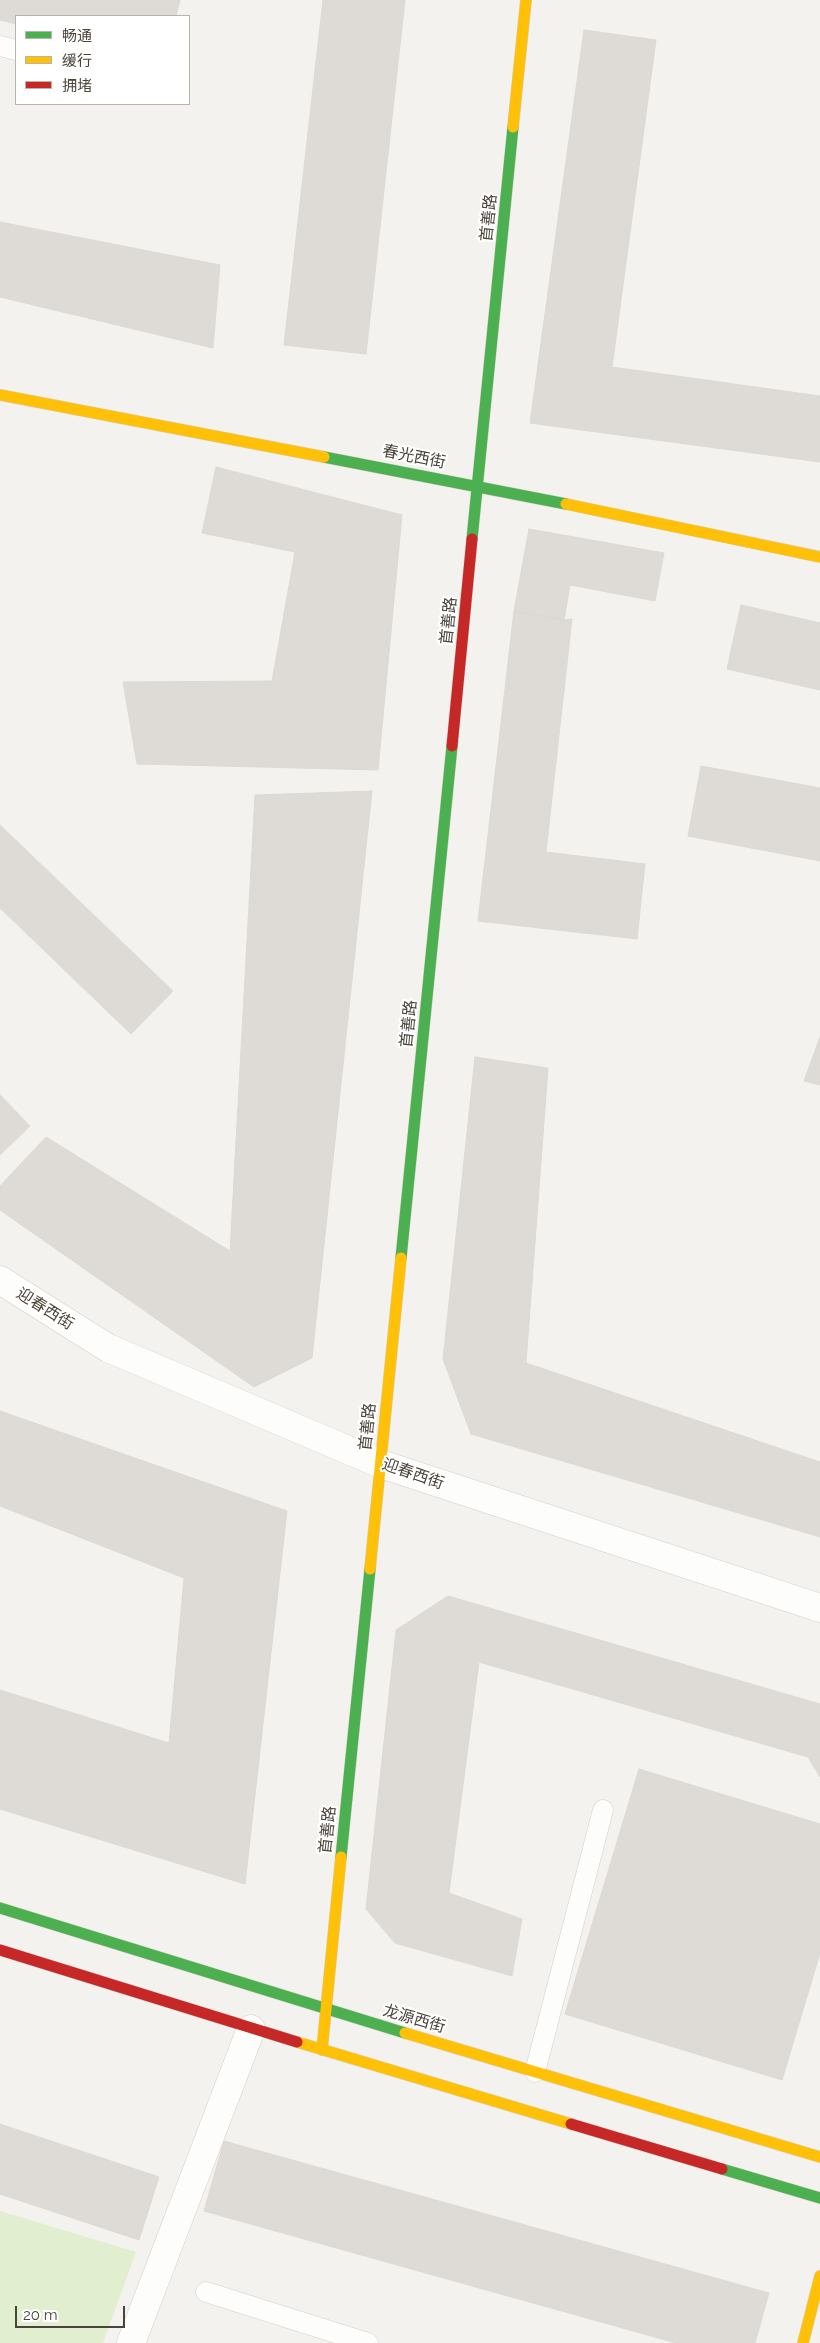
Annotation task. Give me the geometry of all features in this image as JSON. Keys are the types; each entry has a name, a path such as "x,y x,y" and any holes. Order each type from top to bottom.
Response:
{"street":[{"name":"首善路","path":"322,2050 526,0"},
{"name":"春光西街","path":"0,395 479,486 820,557"},
{"name":"迎春西街","path":"0,1280 108,1348 381,1464 820,1608"},
{"name":"龙源西街","path":"0,1908 326,2010 820,2157"},
{"path":"0,1950 251,2029 820,2198"},
{"path":"131,2343 251,2029"},
{"path":"803,2343 820,2276"}],"lane":[{"path":"0,46 15,50"},
{"path":"536,2072 603,1810"},
{"path":"206,2292 368,2343"}],"green space":[{"path":"0,2211 136,2252 103,2343 0,2343"}],"building":[{"path":"0,0 180,0 176,15 15,15 15,24 0,20"},
{"path":"323,0 405,0 366,354 284,345"},
{"path":"584,30 656,40 612,367 820,396 820,462 530,423"},
{"path":"0,222 220,265 213,348 0,297"},
{"path":"216,467 402,515 378,770 137,764 123,682 272,681 295,552 202,533"},
{"path":"529,529 664,553 655,601 570,585 564,620 514,611"},
{"path":"741,605 820,623 820,690 727,669"},
{"path":"514,611 564,620 572,619 546,852 645,864 637,939 478,921"},
{"path":"701,766 820,788 820,861 688,836"},
{"path":"372,791 312,1358 254,1387 0,1210 0,1186 46,1137 230,1251 255,795"},
{"path":"0,825 173,991 131,1034 0,908"},
{"path":"820,1037 820,1085 804,1081"},
{"path":"475,1057 548,1068 526,1363 820,1462 820,1537 471,1434 443,1359"},
{"path":"0,1095 30,1126 0,1155"},
{"path":"0,1411 287,1511 245,1884 0,1809 0,1690 169,1743 184,1578 0,1506"},
{"path":"448,1596 820,1704 820,1777 808,1757 479,1662 449,1893 522,1919 512,1976 395,1943 366,1909 396,1630"},
{"path":"639,1769 820,1824 820,1953 782,2080 565,2014"},
{"path":"0,2124 159,2177 139,2240 0,2194"},
{"path":"224,2141 769,2293 755,2343 676,2343 204,2211"}],"traffic: fast":[{"path":"472,539 513,127"},
{"path":"324,457 566,504"},
{"path":"401,1258 452,746"},
{"path":"341,1857 370,1569"},
{"path":"0,1908 405,2033"},
{"path":"722,2169 820,2198"}],"traffic: slow":[{"path":"513,127 526,0"},
{"path":"0,395 324,457"},
{"path":"566,504 820,557"},
{"path":"370,1569 401,1258"},
{"path":"322,2050 341,1857"},
{"path":"405,2033 820,2157"},
{"path":"297,2042 571,2124"},
{"path":"803,2343 820,2276"}],"traffic: jam":[{"path":"452,746 472,539"},
{"path":"0,1950 297,2042"},
{"path":"571,2124 722,2169"}]}
